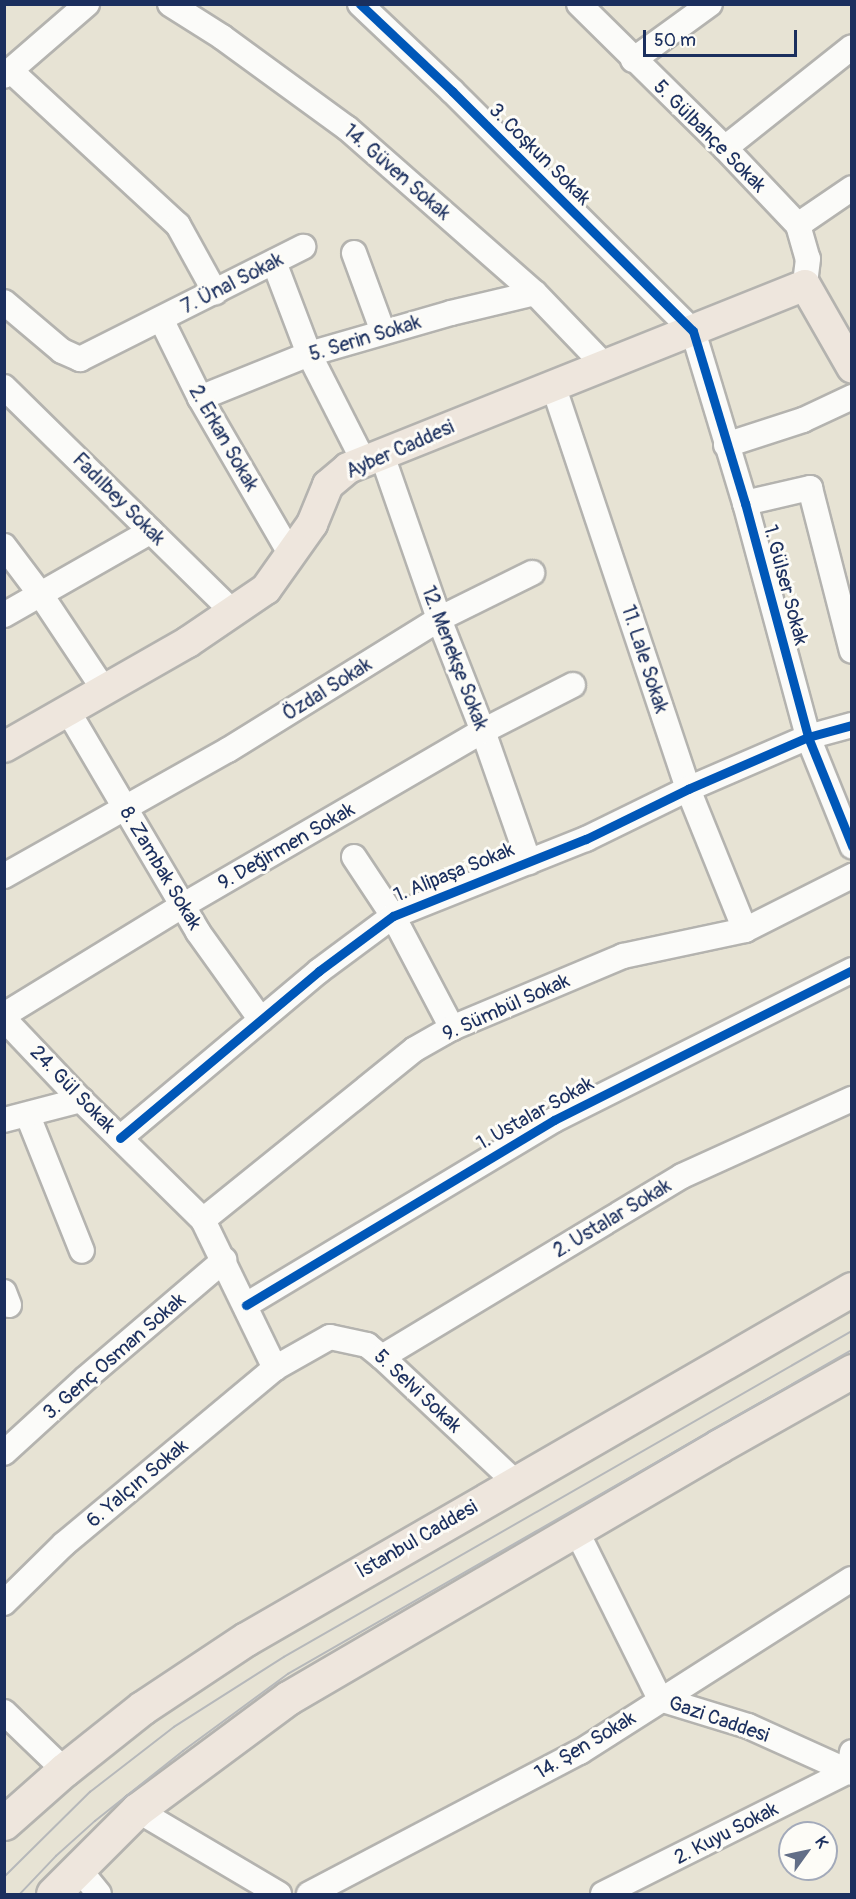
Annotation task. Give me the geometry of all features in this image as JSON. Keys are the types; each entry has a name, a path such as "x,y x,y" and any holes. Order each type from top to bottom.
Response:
{"highway":[{"name":"İstanbul Caddesi","path":"4,1822 64,1770 142,1708 246,1639 852,1288"},
{"path":"53,1894 137,1810 227,1741 288,1698 852,1371"}],"main road":[{"name":"Ayber Caddesi","path":"4,747 188,642 266,589 312,524 328,485 348,468 805,285"},
{"path":"805,285 852,367"}],"street":[{"path":"87,4 8,73 178,225 215,292"},
{"name":"14. Güven Sokak","path":"170,4 222,37 347,128 535,293 604,364"},
{"name":"3. Coşkun Sokak","path":"360,4 452,91 693,331"},
{"name":"5. Gülbahçe Sokak","path":"579,4 633,60 725,148 798,225 808,259 805,285"},
{"path":"633,60 710,4"},
{"path":"725,148 852,47"},
{"path":"798,225 852,188"},
{"name":"7. Ünal Sokak","path":"4,302 62,351 80,359 303,247"},
{"path":"354,253 383,332"},
{"name":"12. Menekşe Sokak","path":"274,262 309,354 373,458 483,731 529,862"},
{"name":"5. Serin Sokak","path":"200,398 309,354 451,313 535,293"},
{"name":"2. Erkan Sokak","path":"161,319 200,398 291,555"},
{"name":"1. Gülser Sokak","path":"693,331 745,503 808,737 852,846"},
{"name":"11. Lale Sokak","path":"554,385 688,789 745,930"},
{"name":"Fadılbey Sokak","path":"4,387 232,612"},
{"path":"726,445 803,420 852,397"},
{"path":"745,503 810,488 852,651"},
{"path":"4,615 151,531"},
{"path":"4,546 41,595 104,690"},
{"name":"Özdal Sokak","path":"4,876 228,750 439,619 532,573"},
{"name":"9. Değirmen Sokak","path":"4,1017 182,906 483,731 573,685"},
{"name":"8. Zambak Sokak","path":"68,711 182,906 261,1020"},
{"name":"1. Alipaşa Sokak","path":"120,1138 319,971 393,916 586,839 688,789 808,737 852,725"},
{"path":"354,857 393,916 452,1028"},
{"name":"9. Sümbül Sokak","path":"204,1220 415,1049 452,1028 622,956 745,930 852,876"},
{"name":"1. Ustalar Sokak","path":"246,1305 554,1120 852,970"},
{"name":"24. Gül Sokak","path":"4,1017 81,1100 204,1220 275,1368"},
{"name":"2. Ustalar Sokak","path":"382,1357 682,1176 852,1099"},
{"path":"81,1100 16,1118 82,1251"},
{"name":"3. Genç Osman Sokak","path":"4,1453 86,1378 224,1260"},
{"name":"5. Selvi Sokak","path":"275,1368 330,1337 367,1345 516,1482"},
{"name":"6. Yalçın Sokak","path":"4,1603 63,1544 275,1368"},
{"name":"Gazi Caddesi","path":"576,1530 660,1699 748,1726 851,1765"},
{"name":"14. Şen Sokak","path":"309,1894 580,1752 852,1579"},
{"path":"4,1712 64,1770"},
{"name":"2. Kuyu Sokak","path":"608,1893 851,1765"},
{"path":"137,1810 279,1894"},
{"path":"78,1868 99,1894"}],"tram line":[{"path":"4,1877 90,1792 174,1727 284,1657 852,1331"},
{"path":"20,1894 56,1856 95,1821 183,1751 288,1674 852,1350"}],"cycle path":[{"path":"360,4 452,91 693,331 745,503 808,737 852,846"},
{"path":"120,1138 319,971 393,916 586,839 688,789 808,737 852,725"},
{"path":"246,1305 554,1120 852,970"}]}
